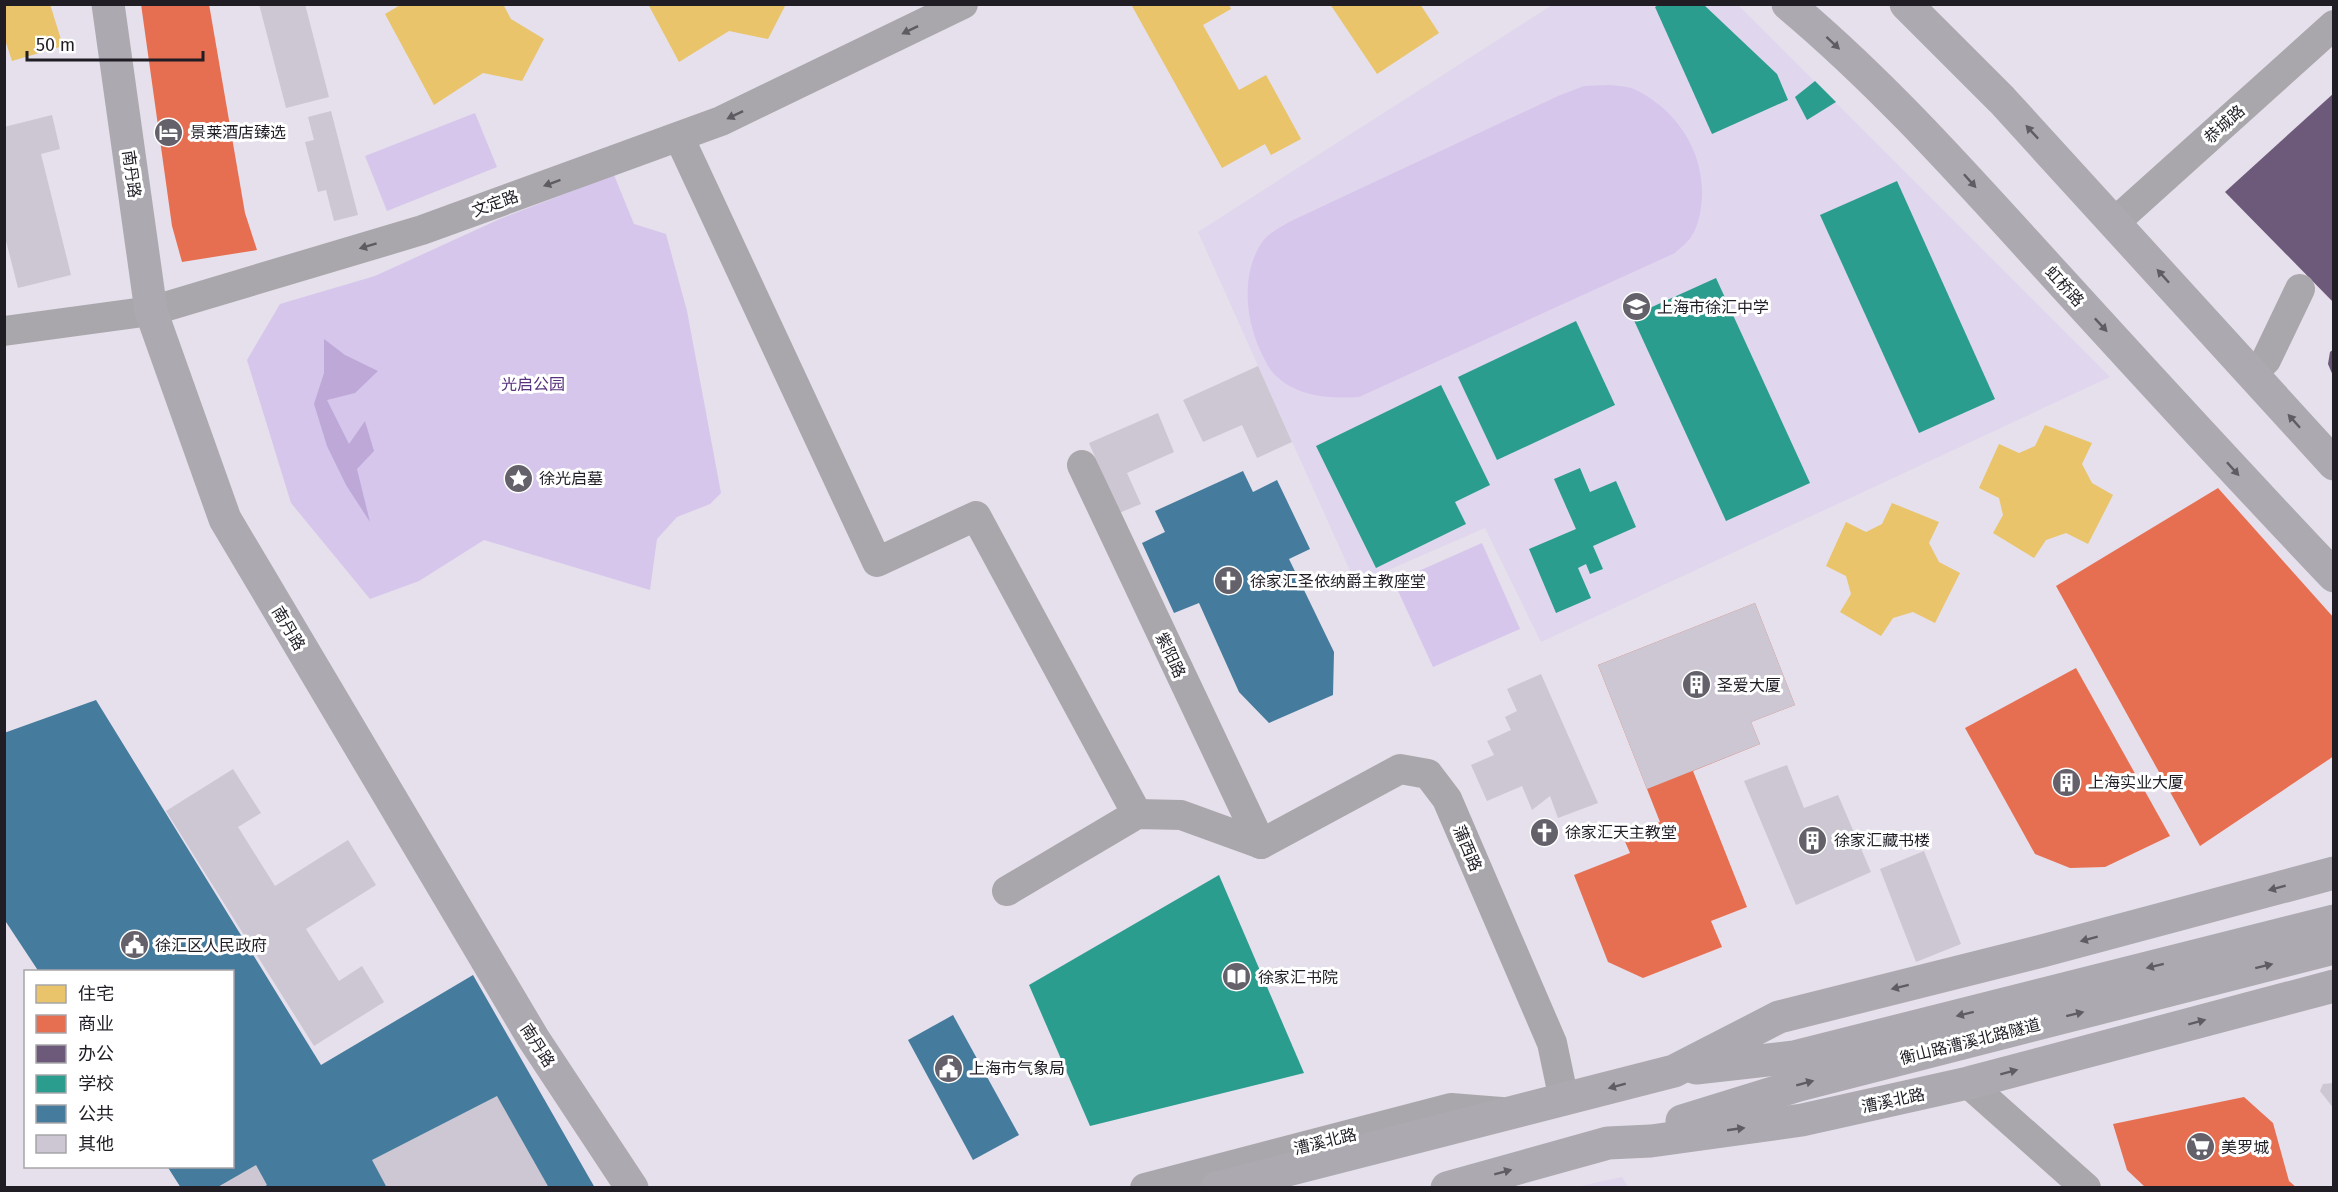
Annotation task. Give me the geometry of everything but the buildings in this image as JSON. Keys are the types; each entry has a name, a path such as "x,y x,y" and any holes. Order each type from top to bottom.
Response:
{"main road":[{"name":"南丹路","path":"108,4 151,311 225,519 533,1038 632,1188"},
{"name":"虹桥路","path":"1788,4 1829,39 1940,148 2234,471 2334,576"},
{"path":"1906,4 2002,99 2334,464"},
{"name":"漕溪北路","path":"1217,1188 1674,1071 1779,1017 2042,951 2334,873"},
{"name":"衡山路漕溪北路隧道","path":"1674,1071 1794,1057 2334,921"},
{"name":"衡山路漕溪北路隧道","path":"1608,1143 1799,1085 2334,948"},
{"name":"漕溪北路","path":"1447,1188 1608,1143 1651,1141 1802,1120 1968,1083 2334,986"}],"street":[{"name":"文定路","path":"4,332 151,311 422,230 732,116 963,4"},
{"name":"恭城路","path":"2115,222 2334,25"},
{"path":"679,137 877,562 976,516 1137,814"},
{"path":"2252,374 2266,360 2300,289"},
{"name":"紫阳路","path":"1082,465 1261,844"},
{"name":"蒲西路","path":"1261,844 1400,769 1428,774 1447,799 1552,1043 1564,1100"},
{"path":"1007,891 1137,814 1181,815 1261,844"},
{"path":"1968,1083 2086,1188"},
{"name":"漕溪北路","path":"1144,1188 1451,1108 1507,1112"}],"shaded area":[{"name":"上海市徐汇中学","path":"1552,5 1738,5 2110,377 1541,642 1485,528 1356,584 1198,232"},
{"path":"324,339 345,355 378,371 355,393 327,400 349,444 365,421 374,451 357,469 370,522 346,485 327,446 314,404 324,373"},
{"path":"1622,1177 1628,1187 1576,1187"}],"green space":[{"path":"1609,85 1630,88 1651,98 1675,121 1693,149 1701,180 1700,213 1691,237 1675,253 1359,397 1325,397 1303,392 1283,382 1272,372 1255,337 1248,295 1251,266 1256,253 1268,235 1289,222 1558,96 1584,86"},
{"path":"475,113 497,167 387,211 365,156"},
{"name":"光启公园","path":"614,175 634,224 666,234 687,311 721,493 710,504 677,517 657,539 650,590 484,540 419,581 370,599 291,503 247,360 280,304 375,276 502,218"},
{"path":"1482,543 1520,629 1433,667 1394,582"}],"place":[{"name":"景莱酒店臻选","path":"169,132"},
{"name":"上海市徐汇中学","path":"1636,307"},
{"name":"徐光启墓","path":"518,478"},
{"name":"徐家汇圣依纳爵主教座堂","path":"1229,581"},
{"name":"圣爱大厦","path":"1696,685"},
{"name":"上海实业大厦","path":"2067,782"},
{"name":"徐家汇天主教堂","path":"1544,832"},
{"name":"徐家汇藏书楼","path":"1813,840"},
{"name":"徐汇区人民政府","path":"134,945"},
{"name":"徐家汇书院","path":"1237,977"},
{"name":"上海市气象局","path":"948,1068"},
{"name":"美罗城","path":"2200,1147"}]}
